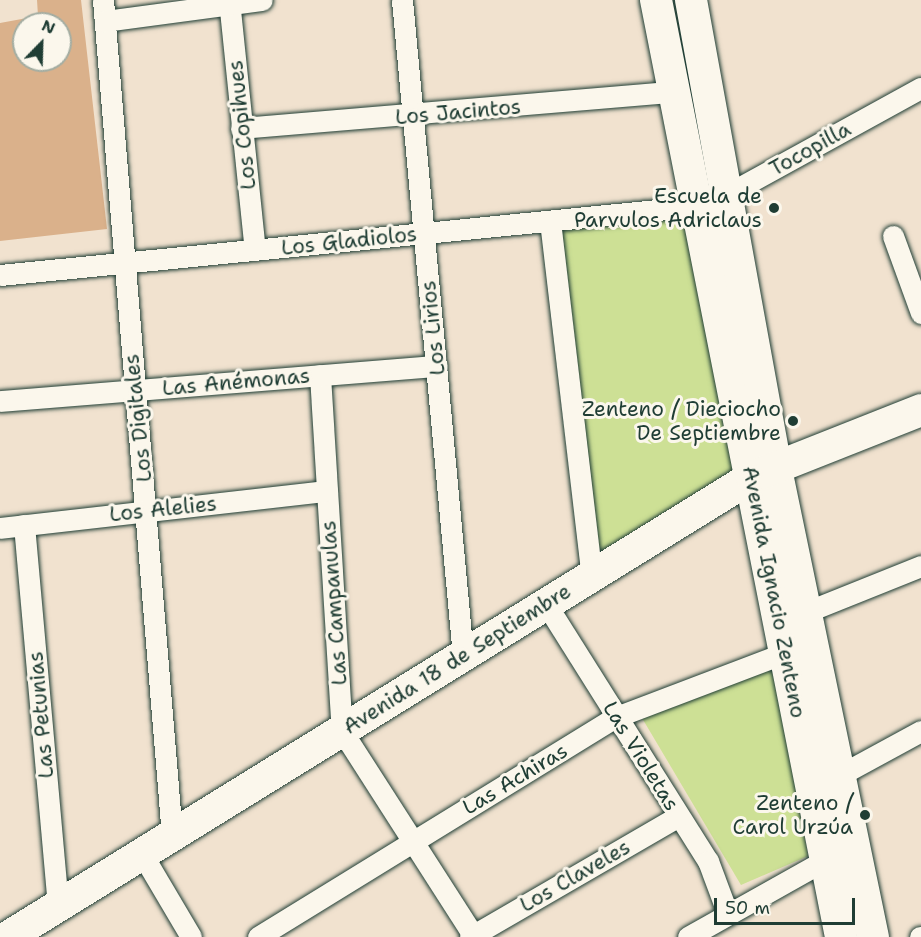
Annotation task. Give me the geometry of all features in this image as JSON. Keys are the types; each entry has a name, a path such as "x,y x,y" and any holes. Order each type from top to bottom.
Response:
{"main road":[{"name":"Avenida Ignacio Zenteno","path":"656,0 697,206 764,473 806,612 873,937"},
{"name":"Avenida Ignacio Zenteno","path":"691,0 726,195 787,652 841,937"},
{"name":"Avenida 18 de Septiembre","path":"8,937 546,604 764,473 921,411"}],"street":[{"name":"Los Digitales","path":"103,0 122,263 147,511 172,836"},
{"path":"105,21 230,2 262,0"},
{"name":"Los Lirios","path":"402,0 463,656"},
{"name":"Los Copihues","path":"230,2 255,250"},
{"name":"Tocopilla","path":"697,206 726,195 921,88"},
{"name":"Los Jacintos","path":"241,128 413,116 674,92"},
{"name":"Los Gladiolos","path":"0,275 697,206"},
{"path":"550,221 592,576"},
{"path":"893,236 921,313"},
{"name":"Las Anémonas","path":"0,401 437,366"},
{"name":"Las Campanulas","path":"320,375 342,731 472,936"},
{"name":"Los Alelies","path":"0,528 327,491"},
{"name":"Las Petunias","path":"24,525 58,906"},
{"path":"806,612 921,566"},
{"name":"Las Violetas","path":"546,604 708,861 727,912"},
{"name":"Las Achiras","path":"258,937 616,717 787,652"},
{"path":"840,775 921,732"},
{"name":"Los Claveles","path":"472,936 679,816"},
{"path":"142,854 191,937"},
{"path":"688,937 727,912 825,860"}],"green space":[{"path":"690,218 739,475 598,560 556,229"},
{"path":"774,666 808,856 741,885 642,718"}],"building":[{"path":"37,0 81,0 107,229 0,241 0,23 12,21 12,72 72,72 72,12 38,12"}],"place":[{"name":"Escuela de Parvulos Adriclaus","path":"774,208"},
{"name":"Zenteno / Dieciocho De Septiembre","path":"793,421"},
{"name":"Zenteno / Carol Urzúa","path":"865,815"}]}
